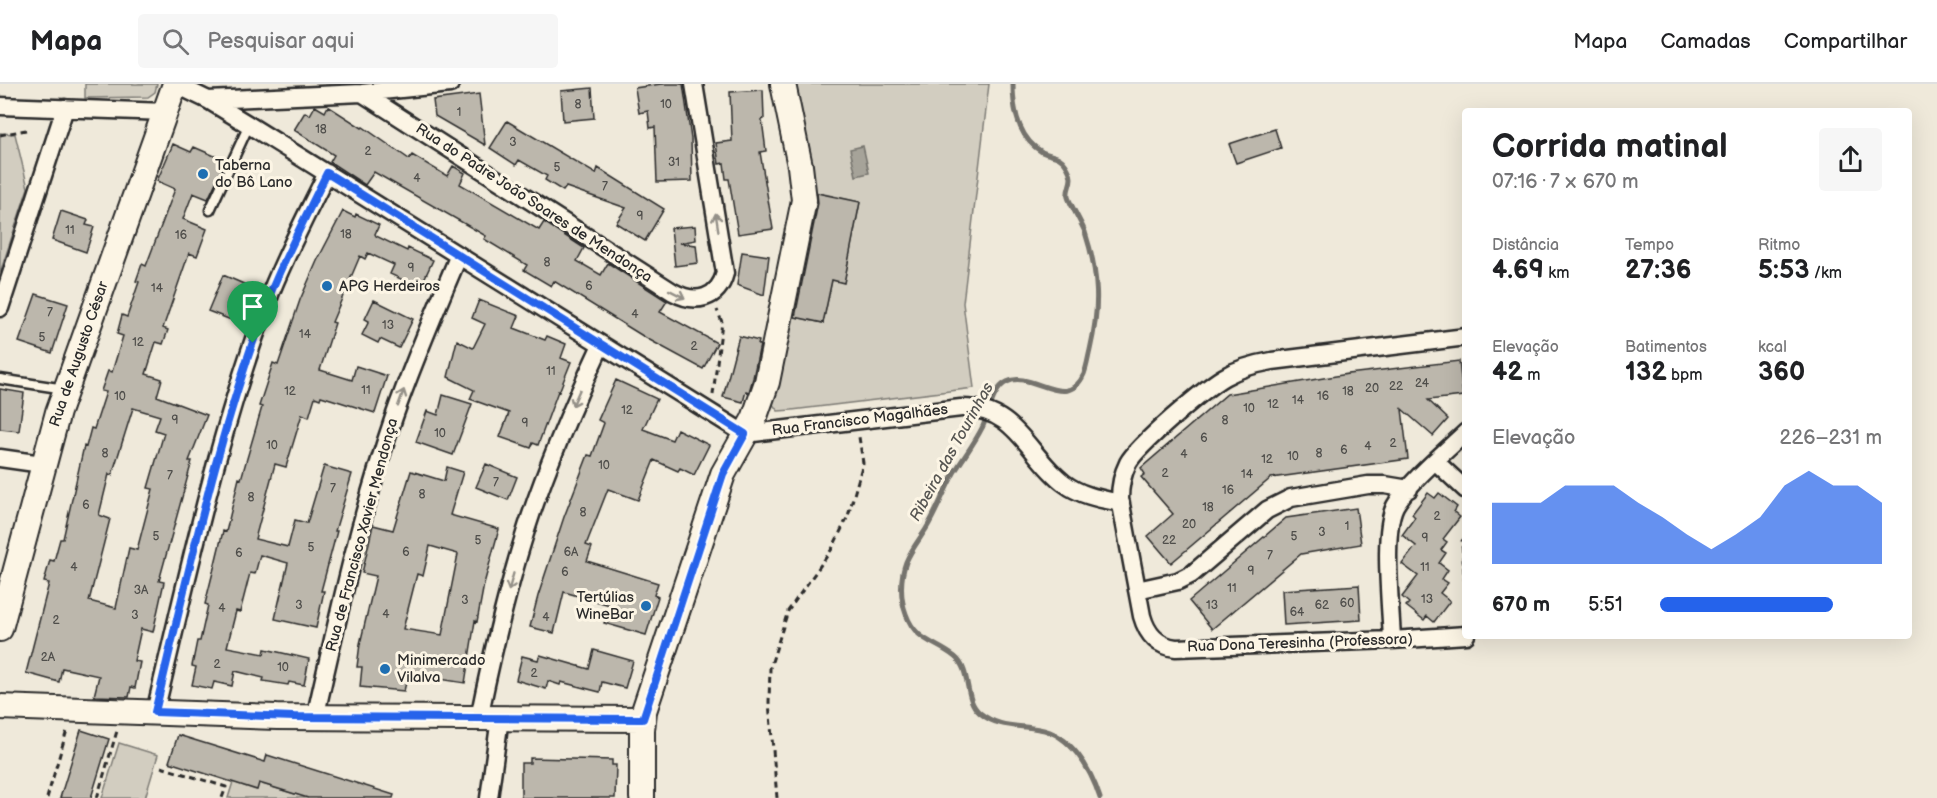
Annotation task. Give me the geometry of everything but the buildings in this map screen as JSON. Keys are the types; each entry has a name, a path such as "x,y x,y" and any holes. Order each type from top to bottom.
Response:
{"street":[{"path":"175,84 208,100 249,125 745,434"},
{"name":"Rua de Augusto César","path":"1,622 42,464 65,389 175,84"},
{"path":"208,100 362,93 450,84"},
{"name":"Rua do Padre João Soares de Mendonça","path":"362,93 673,292 693,300 709,295 722,283 724,265 694,84"},
{"path":"642,798 643,719 723,474 754,419 766,382 804,200 800,166 783,84"},
{"path":"0,106 166,112"},
{"path":"0,308 65,108"},
{"path":"155,712 211,477 246,362 272,290 327,173"},
{"name":"Rua de Francisco Xavier Mendonça","path":"315,718 353,557 390,427 423,338 459,255"},
{"name":"Rua Dona Teresinha (Professora)","path":"1462,338 1272,361 1232,373 1212,385 1138,449 1121,481 1121,503 1145,625 1155,640 1169,647 1392,640 1462,635"},
{"path":"489,798 489,718 494,645 527,527 547,470 573,405 601,345"},
{"name":"Rua Francisco Magalhães","path":"745,434 961,408 978,409 991,413 1013,428 1052,472 1068,486 1089,496 1121,503"},
{"path":"1392,640 1388,530 1395,507 1409,489 1462,436"},
{"path":"0,458 42,464"},
{"path":"1436,462 1462,486"},
{"path":"1137,590 1178,581 1192,574 1267,510 1291,498 1368,484 1409,489"},
{"path":"0,707 315,718 643,719"}],"lane":[{"path":"210,210 249,125"},
{"path":"0,379 65,389"}],"path":[{"path":"0,135 26,129"},
{"path":"712,402 722,322"},
{"path":"777,798 770,702 770,668 788,611 832,549 848,516 857,490 863,463 861,445 858,431 847,423"},
{"path":"47,798 69,723"},
{"path":"97,798 120,724"},
{"path":"161,767 225,787 222,798"}],"shaded area":[{"path":"85,84 157,84 155,92 148,97 85,98"},
{"path":"793,84 989,84 963,303 974,388 778,411 771,402 790,316 823,323 832,280 844,282 860,202 815,192 800,133"},
{"path":"0,133 15,134 28,188 0,273"},
{"path":"863,146 869,173 856,176 850,149"},
{"path":"119,743 158,755 145,798 102,798"},
{"path":"233,782 256,790 259,783 308,798 228,798"}],"waterway":[{"name":"Ribeira das Tourinhas","path":"1013,84 1016,113 1027,139 1042,152 1061,159 1071,175 1068,197 1090,248 1097,291 1090,350 1084,374 1077,385 1068,390 1058,390 1017,380 1007,382 998,390 979,434 954,473 930,522 908,558 904,568 902,595 906,614 915,630 955,657 960,663 964,670 971,700 980,713 1001,724 1039,729 1061,738 1085,765 1100,798"}],"place":[{"name":"Taberna do Bô Lano","path":"203,174"},
{"name":"APG Herdeiros","path":"327,286"},
{"name":"Tertúlias WineBar","path":"646,606"},
{"name":"Minimercado Vilalva","path":"385,669"}],"route":[{"path":"327,173 745,434 723,474 643,719 294,717 155,712 211,477 253,343 272,290 327,173"}]}
